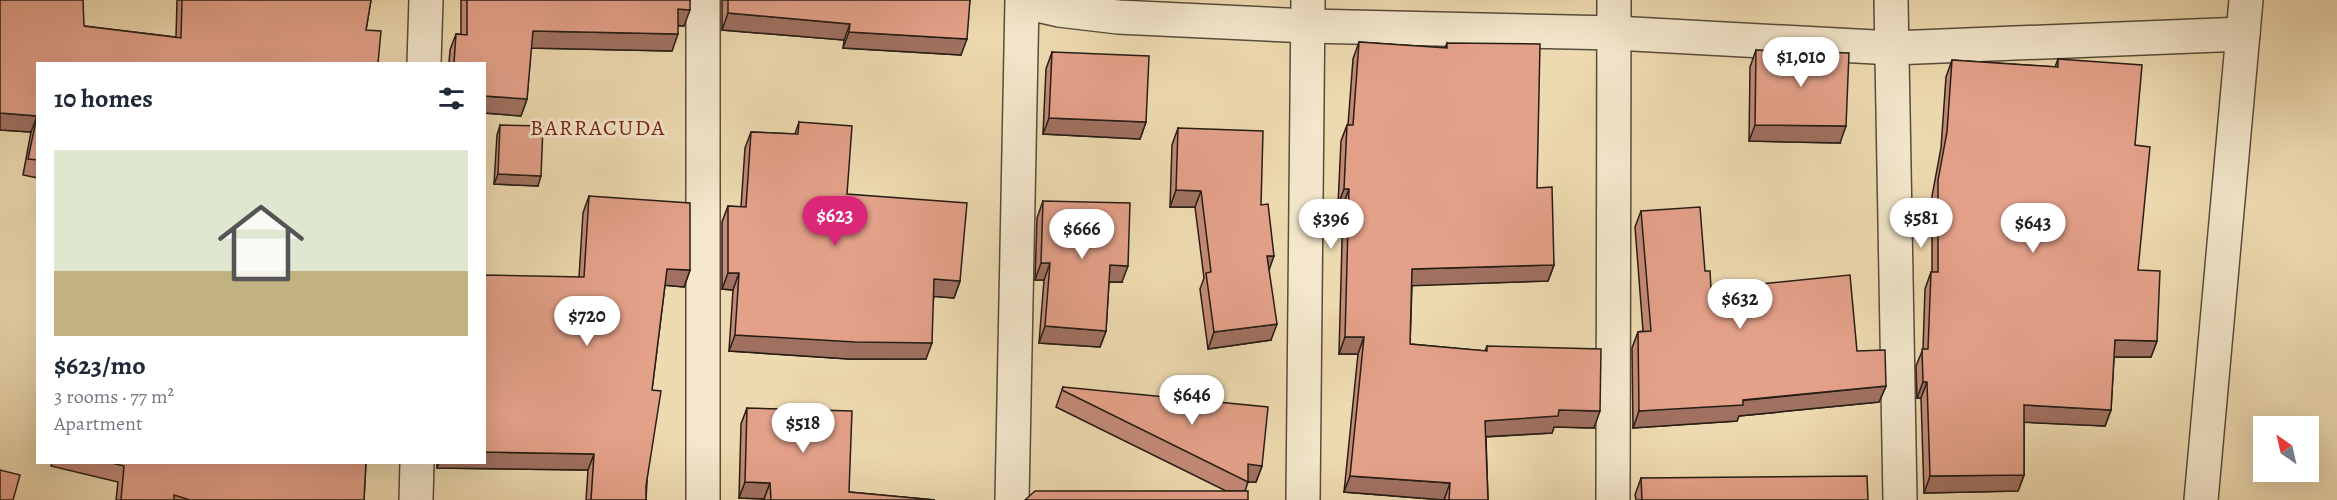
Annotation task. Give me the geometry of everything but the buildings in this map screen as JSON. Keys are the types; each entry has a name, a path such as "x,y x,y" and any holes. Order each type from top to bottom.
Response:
{"street":[{"path":"424,62 426,0"},
{"path":"703,0 703,500"},
{"path":"1012,500 1024,0 1059,10 1118,17 1308,13 1893,48 2243,34"},
{"path":"1613,500 1614,0"},
{"path":"1892,0 1900,500"},
{"path":"2201,500 2246,0"},
{"path":"1303,500 1308,13"},
{"path":"416,500 417,464"}],"district":[{"name":"BARRACUDA","path":"598,127"}]}
